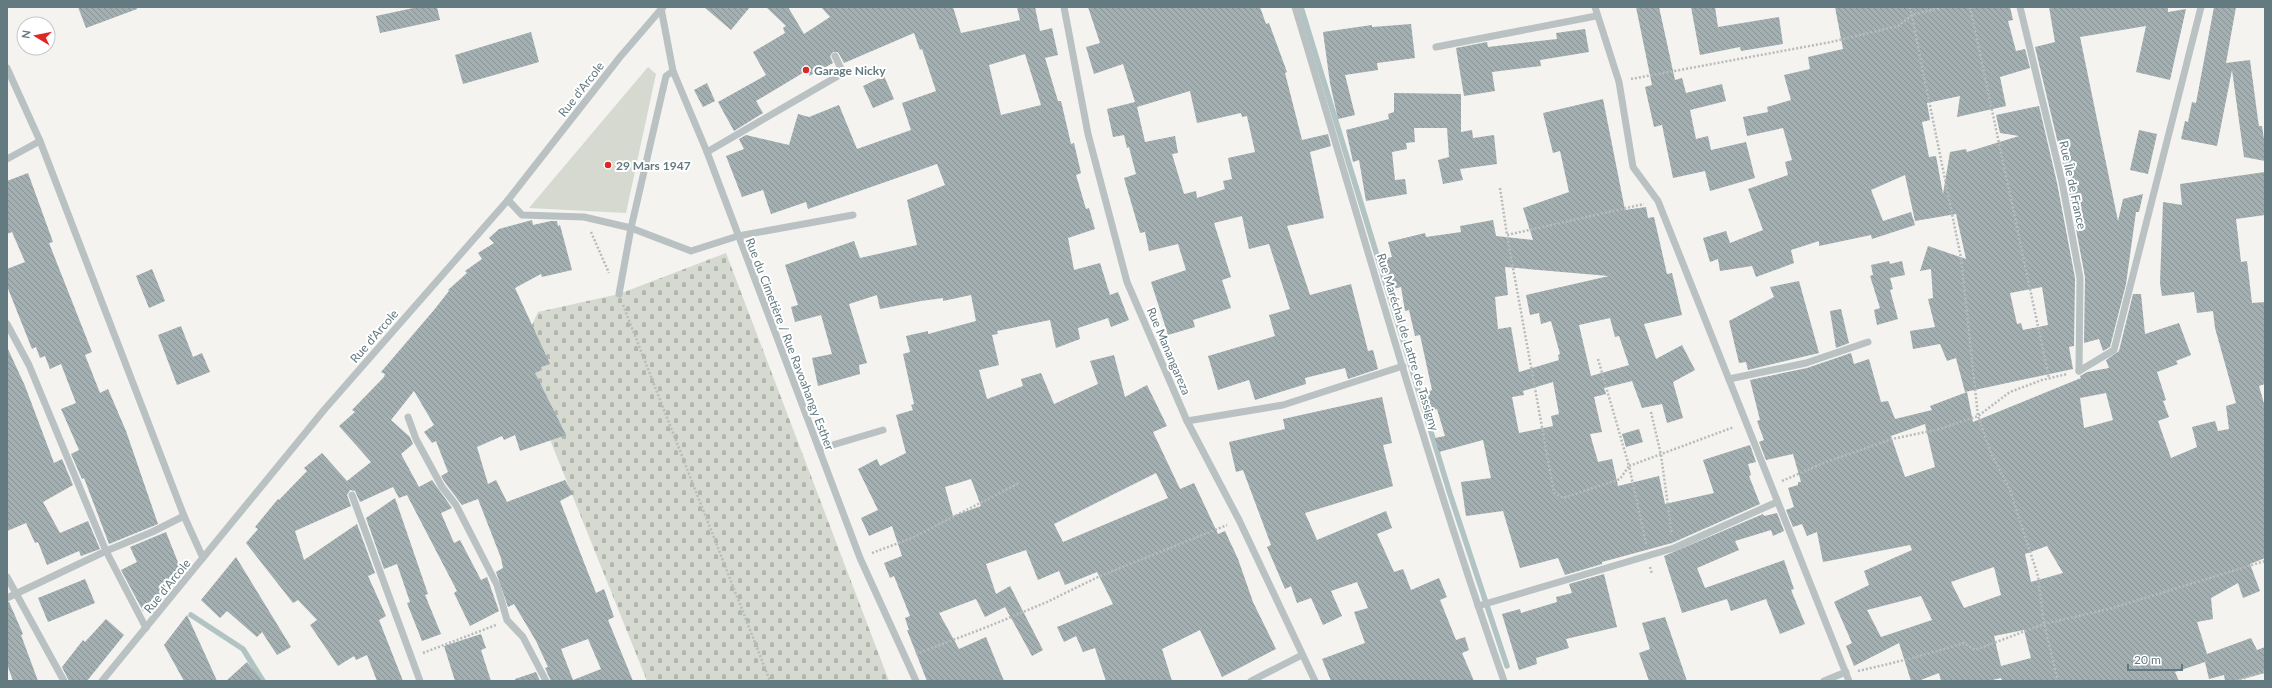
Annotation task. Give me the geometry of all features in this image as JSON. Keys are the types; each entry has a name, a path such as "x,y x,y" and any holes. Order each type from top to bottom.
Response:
{"street":[{"name":"Rue Manangareza","path":"1064,7 1088,134 1127,282 1187,420 1239,520 1315,681"},
{"name":"Rue Maréchal de Lattre de Tassigny","path":"1295,7 1403,366 1478,606 1504,681"},
{"path":"1595,7 1596,16 1619,82 1633,167 1658,201 1849,681"},
{"name":"Rue Île de France","path":"2020,7 2062,182 2080,278 2079,371"},
{"path":"2079,371 2114,350 2201,7"},
{"name":"Rue du Cimetière / Rue Ravoahangy Esther","path":"662,8 673,71 707,152 860,558 916,681"},
{"name":"Rue d'Arcole","path":"102,681 324,410 508,200 620,57 662,8"},
{"path":"1436,47 1596,16"},
{"path":"707,152 843,73 834,56"},
{"path":"7,68 40,141 184,516 203,558"},
{"path":"619,294 631,228 666,76 673,71"},
{"path":"7,159 40,141"},
{"path":"508,200 522,215 584,217 631,228 691,251 738,236 853,215"},
{"path":"7,324 29,365 106,551 146,628"},
{"path":"1729,380 1806,363 1868,342"},
{"path":"1187,420 1283,405 1403,366"},
{"path":"408,417 416,439 442,487 456,505 497,586 507,620 523,637 546,681"},
{"path":"819,450 883,430"},
{"path":"352,495 420,681"},
{"path":"1478,606 1674,548 1777,502"},
{"path":"7,598 184,516"},
{"path":"7,577 64,681"},
{"path":"1251,681 1302,655"},
{"path":"1824,681 1846,672"}],"path":[{"path":"1910,7 1961,258 1978,416 1991,453 2010,490 2038,576 2044,624 2058,681"},
{"path":"1619,82 1838,40 1898,26 1912,14 1944,7"},
{"path":"1970,7 2049,378"},
{"path":"1500,188 1554,493 1563,498 1620,479 1629,466 1746,422"},
{"path":"1507,234 1658,201"},
{"path":"584,217 619,294 770,681"},
{"path":"1598,359 1629,466 1652,574"},
{"path":"1771,486 1826,462 1892,439 1940,429 1978,416 2010,392 2049,378 2079,371"},
{"path":"1651,412 1661,455 1674,548"},
{"path":"860,558 912,538 1019,483"},
{"path":"906,657 987,627 1047,602 1098,577 1239,520"},
{"path":"1846,672 1925,655 1964,643 1974,650 2044,624 2109,609 2265,561"},
{"path":"410,655 426,653 507,620"},
{"path":"2236,681 2265,671"}],"green space":[{"path":"648,67 656,74 626,213 529,208"},
{"path":"726,253 889,681 647,681 526,380 532,325 538,312 619,294"}],"building":[{"path":"78,7 137,7 137,9 86,28"},
{"path":"418,7 437,7 440,20 380,33 376,16"},
{"path":"704,7 750,7 731,30"},
{"path":"766,7 788,7 804,34 830,17 821,7 953,7 961,33 1020,20 1017,7 1035,7 1040,31 1052,28 1058,55 1045,58 1058,101 1061,101 1071,144 1074,143 1081,173 1076,175 1086,209 1089,208 1095,229 1068,238 1074,270 1100,263 1110,295 1118,292 1129,320 1111,327 1108,318 1078,328 1080,339 1056,348 1050,320 997,331 998,334 992,335 999,365 979,370 987,399 1023,386 1021,379 1041,373 1054,404 1098,384 1090,361 1114,355 1125,397 1147,385 1167,426 1153,432 1180,489 1194,483 1218,534 1225,531 1238,559 1253,602 1276,649 1222,677 1200,630 1162,649 1172,681 1106,681 1095,648 1083,652 1076,636 1064,642 1057,627 1113,604 1097,572 1065,585 1059,571 1038,580 1026,550 986,564 996,594 1010,586 1043,650 1032,656 1005,607 985,617 976,599 939,613 959,649 986,637 1004,681 927,681 907,630 909,630 905,618 910,616 894,576 890,578 884,563 902,556 892,526 869,536 861,518 878,510 858,469 877,459 880,466 906,453 896,415 913,410 911,405 914,404 903,354 910,352 906,336 928,331 928,334 976,321 971,295 943,301 943,298 921,301 880,309 877,295 849,304 867,363 859,365 860,374 818,386 812,358 832,354 821,315 795,322 791,307 798,305 785,265 854,241 860,258 917,245 907,200 945,185 937,164 808,209 806,202 771,214 763,190 742,197 726,156 744,149 739,139 746,135 789,145 798,114 809,117 839,105 857,149 911,130 902,103 936,91 922,49 920,50 914,33 844,63 838,52 833,52 830,56 833,63 809,76 811,68 756,101 763,113 734,131 718,102 766,75 753,52 785,33 783,28 786,26","holes":["1025,54 1041,105 1001,115 989,65","1156,473 1168,498 1063,542 1054,524","971,479 981,506 953,516 945,487"]},
{"path":"1088,7 1260,7 1266,24 1269,23 1287,72 1285,73 1302,140 1328,134 1331,146 1310,152 1324,218 1287,226 1310,295 1351,284 1368,351 1373,350 1378,369 1348,379 1345,368 1305,378 1306,384 1255,400 1249,380 1218,390 1208,356 1275,336 1269,315 1290,309 1269,244 1249,249 1242,216 1214,223 1231,277 1222,280 1231,308 1193,320 1195,327 1168,335 1151,282 1186,270 1178,244 1149,251 1145,232 1140,233 1124,178 1136,174 1129,147 1127,148 1124,135 1113,137 1107,109 1135,102 1123,64 1094,74 1086,47 1100,43","holes":["1190,91 1197,123 1241,113 1242,117 1247,116 1255,152 1228,158 1232,179 1223,181 1225,189 1197,198 1196,191 1184,194 1172,154 1178,153 1175,136 1145,142 1137,107"]},
{"path":"1636,7 1659,7 1675,80 1682,78 1686,93 1722,84 1726,101 1690,110 1696,139 1708,136 1711,150 1746,142 1755,178 1710,191 1705,171 1673,178 1662,125 1654,127 1645,87 1652,85"},
{"path":"1691,7 1715,7 1718,27 1779,17 1783,44 1741,51 1740,47 1700,55"},
{"path":"1835,7 2010,7 2013,20 2008,21 2016,51 2025,49 2030,68 2000,77 2006,106 1957,117 1960,96 1927,103 1930,120 1922,122 1929,157 1936,156 1943,194 1950,152 1966,149 1967,152 2019,136 2000,133 1996,115 2039,106 2057,183 2075,278 2074,346 2069,347 2073,369 1965,392 1956,358 1947,361 1940,344 1913,349 1910,331 1935,327 1928,299 1933,298 1931,269 1920,271 1928,246 1966,259 1956,214 1915,221 1905,175 1871,190 1883,221 1911,212 1915,225 1872,239 1871,235 1819,246 1819,241 1791,250 1794,263 1756,277 1752,266 1720,271 1718,259 1710,262 1703,238 1726,231 1730,243 1763,230 1748,189 1788,175 1785,162 1792,160 1783,128 1747,136 1743,117 1768,112 1767,107 1791,100 1784,75 1810,69 1808,57 1843,49","holes":["2042,287 2048,325 2023,330 2021,323 2017,324 2010,293"]},
{"path":"2049,7 2168,7 2168,12 2186,9 2170,80 2136,72 2146,26 2080,37 2118,221 2123,199 2143,194 2139,212 2136,212 2126,284 2110,347 2103,351 2099,339 2084,343 2085,277 2067,181 2035,47 2055,42"},
{"path":"2214,7 2236,7 2226,63 2250,60 2259,126 2262,126 2265,146 2265,161 2244,157 2232,70 2217,146 2181,139 2185,121 2188,122 2192,102 2196,103"},
{"path":"1411,24 1415,58 1377,63 1378,70 1345,75 1355,115 1338,119 1330,83 1323,32 1372,25 1372,27"},
{"path":"1585,29 1589,52 1540,60 1541,66 1492,72 1495,91 1464,96 1456,48 1487,42 1488,47 1557,39 1556,33"},
{"path":"531,32 539,62 463,84 455,55"},
{"path":"884,76 894,99 873,108 863,86"},
{"path":"707,83 715,101 703,107 694,90"},
{"path":"1394,93 1461,94 1461,132 1472,130 1473,138 1494,135 1497,164 1460,169 1463,180 1443,184 1438,160 1449,157 1447,128 1414,128 1415,142 1406,143 1407,149 1392,152 1395,180 1405,179 1407,194 1366,201 1359,160 1353,162 1346,130 1389,119 1388,114 1394,112"},
{"path":"1603,99 1625,210 1646,207 1648,218 1654,217 1667,274 1672,273 1682,315 1644,324 1656,359 1682,345 1695,370 1673,382 1683,418 1667,423 1662,404 1642,408 1632,381 1604,388 1606,394 1594,397 1602,432 1590,434 1598,462 1612,459 1618,486 1659,476 1665,504 1714,493 1703,460 1750,445 1756,462 1748,464 1751,475 1749,476 1760,504 1672,543 1602,562 1602,564 1565,575 1558,558 1520,568 1503,511 1466,516 1461,482 1491,478 1483,440 1439,452 1435,438 1445,436 1437,409 1430,411 1424,393 1432,390 1420,335 1415,336 1409,310 1405,311 1401,287 1389,290 1383,259 1392,257 1388,242 1425,233 1426,237 1461,232 1460,226 1493,220 1496,236 1533,240 1523,208 1569,192 1560,151 1553,153 1543,113","holes":["1505,267 1609,276 1526,295 1530,315 1539,313 1541,324 1551,321 1560,354 1558,355 1559,360 1519,372 1511,327 1498,329 1495,297 1508,295","1610,318 1615,337 1619,336 1629,365 1591,376 1579,325","1553,382 1559,414 1551,416 1553,426 1519,433 1512,397 1524,395 1523,391"]},
{"path":"2139,130 2157,134 2148,174 2130,170"},
{"path":"2265,172 2265,215 2236,219 2241,262 2247,261 2252,303 2265,302 2265,384 2259,386 2265,407 2265,558 2250,564 2260,591 2243,598 2238,583 2211,598 2213,619 2197,622 2207,654 2251,638 2257,650 2265,647 2265,673 2234,681 2225,681 2224,675 2209,679 2205,662 2175,672 2179,681 2002,681 2001,678 1988,681 1941,681 1939,673 1918,681 1911,681 1899,643 1854,666 1846,646 1852,643 1834,602 1869,585 1864,571 1912,550 1910,545 1823,562 1817,532 1807,536 1802,524 1793,527 1786,510 1794,507 1788,488 1798,485 1798,482 1801,482 1793,454 1766,460 1759,442 1764,440 1757,421 1760,420 1750,380 1807,368 1851,353 1854,364 1869,359 1881,402 1888,401 1895,419 1932,410 1930,406 1967,392 1973,422 2081,378 2080,376 2087,372 2109,368 2106,360 2119,351 2133,294 2141,294 2145,334 2179,323 2191,355 2176,361 2178,364 2157,372 2166,400 2163,401 2169,417 2158,421 2171,458 2197,447 2192,427 2215,421 2218,431 2229,429 2226,406 2236,403 2215,328 2213,311 2197,313 2194,292 2162,296 2160,283 2163,202 2182,205 2180,184","holes":["2106,393 2113,420 2084,428 2080,398","1925,424 1935,467 1905,477 1891,436","2047,546 2063,573 2031,582 2025,554","1994,567 2001,595 1964,608 1951,582","1921,596 1932,620 1881,637 1867,610","2024,630 2031,658 2001,666 1994,636"]},
{"path":"28,173 53,242 49,243 92,352 85,355 100,393 108,389 126,431 158,524 109,544 84,478 82,479 71,454 79,450 61,409 76,403 61,364 50,369 45,356 40,358 36,347 32,349 7,286 7,269 25,262 12,232 7,234 7,181"},
{"path":"532,220 533,225 557,221 558,226 560,225 572,270 542,277 541,274 515,288 550,364 541,367 542,370 535,373 566,435 520,451 515,435 504,440 502,436 477,447 488,484 496,480 507,502 565,480 573,494 560,501 596,593 604,589 614,617 608,620 633,681 551,681 545,668 548,667 536,641 514,604 508,607 496,572 503,568 501,558 478,499 462,505 441,476 448,472 436,441 432,443 424,432 434,425 414,391 391,420 410,437 413,444 401,454 419,487 432,480 452,508 441,513 454,543 460,540 481,580 487,577 499,611 470,626 454,593 457,591 407,495 399,498 393,487 360,502 355,491 350,490 347,495 351,506 295,531 304,560 357,524 375,573 368,576 386,616 379,620 403,681 377,681 367,655 356,660 354,656 338,666 310,625 317,620 298,600 293,603 246,543 258,529 255,527 278,499 279,500 307,471 304,468 322,453 347,481 371,462 339,426 355,412 352,410 384,377 385,374 381,372 434,310 449,291 448,290 467,273 465,271 482,259 478,253 494,243 489,238 499,229","holes":["588,639 601,669 573,680 561,649"]},
{"path":"1889,261 1890,264 1902,261 1905,275 1890,278 1893,289 1890,290 1898,319 1877,325 1874,310 1880,308 1870,276 1873,275 1871,265"},
{"path":"152,269 165,301 149,308 136,276"},
{"path":"1799,281 1819,353 1748,370 1746,362 1739,363 1729,321 1774,297 1770,287"},
{"path":"1841,309 1849,343 1836,348 1830,311"},
{"path":"181,326 193,357 202,353 210,372 177,385 158,335"},
{"path":"7,347 25,386 54,463 62,459 73,485 43,502 60,533 88,521 100,549 81,556 79,551 47,565 38,542 35,543 26,523 7,531"},
{"path":"1382,397 1392,443 1383,445 1393,486 1305,513 1317,540 1386,511 1392,528 1377,534 1394,572 1403,569 1411,590 1439,578 1447,597 1440,600 1456,640 1465,637 1469,650 1462,653 1474,681 1331,681 1322,659 1365,643 1354,612 1368,608 1357,582 1331,591 1342,616 1323,625 1311,598 1297,603 1291,586 1285,589 1267,547 1271,545 1243,470 1236,472 1229,442 1285,429 1283,419"},
{"path":"1639,429 1643,442 1626,447 1622,434"},
{"path":"395,498 428,594 425,595 441,634 422,641 407,603 410,602 397,564 384,569 366,518"},
{"path":"1777,513 1784,531 1773,536 1771,530 1735,541 1739,550 1697,568 1705,588 1784,560 1794,589 1791,590 1805,624 1780,634 1766,599 1731,611 1727,599 1682,613 1664,556 1763,514 1764,516"},
{"path":"166,532 179,565 177,578 152,607 143,611 121,570 137,562 130,547"},
{"path":"236,557 291,647 277,655 262,632 257,637 227,611 220,618 201,600"},
{"path":"1604,574 1617,627 1566,639 1569,648 1536,658 1537,664 1519,670 1502,614 1520,609 1521,613 1557,602 1556,597 1572,593 1569,584"},
{"path":"85,579 95,603 48,622 38,598"},
{"path":"9,602 23,634 21,635 38,681 13,681 7,664 7,603"},
{"path":"187,615 217,681 184,681 164,645"},
{"path":"1665,617 1687,681 1649,681 1639,653 1650,649 1642,623"},
{"path":"106,619 124,635 87,681 69,681 62,667 83,640 85,642"},
{"path":"481,634 486,648 481,650 491,681 455,681 444,646"},
{"path":"247,662 262,681 226,681"},
{"path":"536,672 540,681 515,681 515,679"}],"waterway":[{"path":"1301,7 1450,494 1507,666"},
{"path":"191,615 243,649 263,681"}],"place":[{"name":"Garage Nicky","path":"806,70"},
{"name":"29 Mars 1947","path":"608,165"}]}
